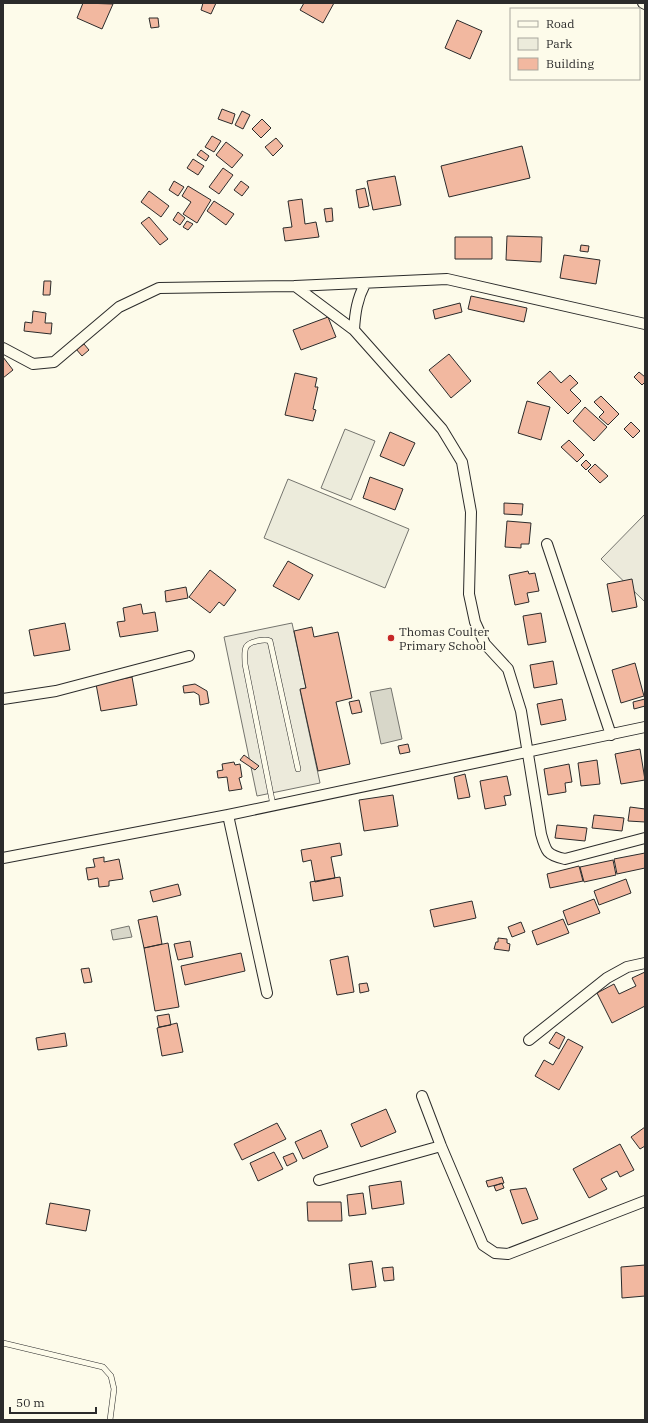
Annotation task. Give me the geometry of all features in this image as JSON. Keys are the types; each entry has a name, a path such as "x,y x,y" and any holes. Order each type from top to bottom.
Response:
{"street":[{"path":"3,348 33,364 54,362 119,307 159,288 365,284 447,279 645,324"},
{"path":"354,330 355,312 360,292 365,284"},
{"path":"295,286 354,330 442,429 462,462 471,512 469,594 475,622 485,644 508,669 521,711 544,847 552,856 565,859 645,838"},
{"path":"547,544 612,734"},
{"path":"3,699 56,691 189,656"},
{"path":"3,858 228,815 645,727"},
{"path":"228,815 267,993"},
{"path":"529,1040 607,978 627,967 645,963"},
{"path":"422,1096 441,1146 483,1245 495,1253 508,1254 645,1201"},
{"path":"319,1180 441,1146"}],"lane":[{"path":"273,805 245,664 244,651 249,642 266,639 270,641 298,769"},
{"path":"3,1343 103,1367 111,1376 114,1389 110,1420"}],"green space":[{"path":"345,429 375,441 351,500 321,488"},
{"path":"288,479 409,529 385,588 264,538"}],"shaded area":[{"path":"645,514 645,602 601,559"},
{"path":"292,623 306,688 300,690 320,783 257,796 224,637"},
{"path":"391,688 402,739 381,744 370,692"},
{"path":"129,926 132,937 113,940 111,930"}],"building":[{"path":"83,3 113,4 102,29 77,18"},
{"path":"203,3 216,3 211,14 201,10"},
{"path":"304,3 334,3 323,23 300,10"},
{"path":"149,18 158,18 159,27 151,28"},
{"path":"457,20 482,31 470,59 445,48"},
{"path":"222,109 235,114 232,124 218,119"},
{"path":"242,111 250,115 243,129 235,125"},
{"path":"262,119 271,128 261,138 252,129"},
{"path":"212,136 221,141 214,152 205,147"},
{"path":"276,138 283,146 273,156 265,147"},
{"path":"226,142 243,155 232,168 216,155"},
{"path":"522,146 530,178 449,197 441,166"},
{"path":"201,150 209,156 206,161 197,155"},
{"path":"193,159 204,166 198,175 187,168"},
{"path":"223,168 233,175 219,194 209,187"},
{"path":"395,176 401,205 373,210 367,181"},
{"path":"174,181 184,187 178,196 169,190"},
{"path":"241,181 249,187 242,196 234,190"},
{"path":"188,186 211,200 197,223 183,214 191,202 182,196"},
{"path":"365,188 369,206 359,208 356,190"},
{"path":"149,191 169,206 161,217 141,202"},
{"path":"302,199 305,224 316,222 319,237 285,241 283,228 292,227 288,201"},
{"path":"214,201 234,214 226,225 207,211"},
{"path":"332,208 333,221 326,222 324,209"},
{"path":"178,212 185,218 180,225 173,220"},
{"path":"149,217 168,239 160,245 141,223"},
{"path":"187,221 193,224 188,230 183,227"},
{"path":"507,236 542,237 541,262 506,260"},
{"path":"455,237 492,237 492,259 455,259"},
{"path":"581,245 589,246 588,252 580,251"},
{"path":"564,255 600,260 596,284 560,278"},
{"path":"44,281 51,281 50,295 43,295"},
{"path":"471,296 527,308 524,322 468,309"},
{"path":"460,303 462,312 435,319 433,310"},
{"path":"33,311 46,313 45,323 52,323 51,334 24,331 25,322 32,323"},
{"path":"328,317 336,337 301,350 293,330"},
{"path":"84,344 89,350 82,356 76,349"},
{"path":"449,354 471,381 451,398 429,370"},
{"path":"3,357 13,370 3,378"},
{"path":"550,371 561,383 570,375 578,383 570,390 581,401 568,414 537,383"},
{"path":"639,372 645,377 645,382 642,385 634,377"},
{"path":"295,373 317,378 315,387 318,387 313,409 316,410 313,421 285,415"},
{"path":"601,396 619,414 608,425 599,417 604,412 594,402"},
{"path":"527,401 550,407 541,440 518,433"},
{"path":"585,407 607,427 594,441 573,421"},
{"path":"631,422 640,431 633,438 624,429"},
{"path":"390,432 415,443 404,466 380,456"},
{"path":"569,440 584,455 577,462 561,447"},
{"path":"586,460 591,465 586,470 581,465"},
{"path":"595,464 608,476 600,483 588,471"},
{"path":"370,477 403,489 395,510 363,498"},
{"path":"504,503 523,504 522,515 504,514"},
{"path":"507,521 531,523 529,544 521,544 521,548 505,547"},
{"path":"288,561 313,575 299,600 273,586"},
{"path":"210,570 236,590 224,606 219,602 210,613 189,597"},
{"path":"528,571 529,574 535,573 539,591 527,593 529,602 515,605 509,575"},
{"path":"632,579 637,607 612,612 607,584"},
{"path":"186,587 188,598 166,602 165,591"},
{"path":"141,604 143,614 155,612 158,631 120,637 117,622 125,621 123,608"},
{"path":"541,613 546,642 528,645 523,616"},
{"path":"65,623 70,650 34,656 29,630"},
{"path":"312,627 314,637 338,632 352,698 336,702 350,764 318,771 300,689 306,688 294,631"},
{"path":"553,661 557,684 534,688 530,665"},
{"path":"635,663 644,696 621,703 612,670"},
{"path":"132,677 137,705 101,711 96,684"},
{"path":"195,684 207,691 209,703 200,705 199,695 194,692 184,693 183,686"},
{"path":"562,699 566,720 541,725 537,704"},
{"path":"645,699 645,706 634,709 633,702"},
{"path":"359,700 362,712 352,714 349,702"},
{"path":"408,744 410,752 400,754 398,746"},
{"path":"640,749 645,780 621,784 615,754"},
{"path":"244,755 259,766 255,770 240,760"},
{"path":"597,760 600,784 581,786 578,763"},
{"path":"234,762 235,765 240,764 242,777 239,778 242,789 229,791 227,777 218,778 217,771 223,770 222,764"},
{"path":"569,764 572,782 565,783 566,792 548,795 544,769"},
{"path":"465,774 470,797 458,799 454,777"},
{"path":"507,776 511,795 504,796 506,805 485,809 480,781"},
{"path":"393,795 398,826 364,831 359,800"},
{"path":"630,807 645,809 645,822 628,821"},
{"path":"594,815 624,818 622,831 592,828"},
{"path":"557,825 587,828 585,841 555,838"},
{"path":"340,843 342,855 331,857 335,878 315,882 311,860 303,862 301,850"},
{"path":"645,853 645,868 617,874 614,859"},
{"path":"104,857 104,862 119,859 123,879 109,881 109,886 99,887 98,878 88,880 86,868 95,867 93,859"},
{"path":"613,860 616,875 584,882 580,867"},
{"path":"579,866 583,881 550,888 547,874"},
{"path":"340,877 343,896 313,901 310,882"},
{"path":"626,879 631,893 599,905 594,891"},
{"path":"178,884 181,895 153,902 150,891"},
{"path":"594,899 600,913 568,925 563,911"},
{"path":"472,901 476,918 434,927 430,910"},
{"path":"157,916 162,944 144,948 138,920"},
{"path":"563,919 569,933 537,945 532,931"},
{"path":"521,922 525,932 512,937 508,927"},
{"path":"498,938 507,939 507,943 510,944 509,951 494,949 496,942 498,942"},
{"path":"190,941 193,957 178,960 174,944"},
{"path":"168,943 179,1007 155,1011 144,948"},
{"path":"241,953 245,971 185,985 181,966"},
{"path":"348,956 354,992 337,995 330,960"},
{"path":"89,968 92,982 84,983 81,969"},
{"path":"645,972 645,1006 612,1023 597,993 614,984 619,994 636,986 632,978"},
{"path":"367,983 369,991 360,993 359,984"},
{"path":"169,1014 171,1025 159,1027 157,1016"},
{"path":"177,1023 183,1052 162,1056 157,1028"},
{"path":"556,1032 565,1037 559,1049 549,1043"},
{"path":"65,1033 67,1046 38,1050 36,1038"},
{"path":"568,1039 583,1047 559,1090 535,1076 544,1060 553,1065"},
{"path":"386,1109 396,1132 361,1147 351,1124"},
{"path":"277,1123 286,1139 242,1160 234,1144"},
{"path":"645,1127 645,1146 640,1149 631,1137"},
{"path":"321,1130 328,1147 303,1159 295,1142"},
{"path":"620,1144 634,1170 620,1177 617,1171 601,1179 607,1189 589,1198 573,1169"},
{"path":"274,1152 283,1169 258,1181 250,1163"},
{"path":"293,1153 297,1161 287,1166 283,1157"},
{"path":"502,1177 504,1183 488,1187 486,1181"},
{"path":"401,1181 404,1204 372,1209 369,1186"},
{"path":"502,1183 504,1188 496,1191 494,1186"},
{"path":"526,1188 538,1219 522,1224 510,1190"},
{"path":"363,1193 366,1214 349,1216 347,1195"},
{"path":"307,1202 341,1202 342,1221 308,1221"},
{"path":"50,1203 90,1210 86,1231 46,1224"},
{"path":"372,1261 376,1287 352,1290 349,1264"},
{"path":"645,1265 645,1296 622,1298 621,1267"},
{"path":"393,1267 394,1280 384,1281 382,1268"}],"place":[{"name":"Thomas Coulter Primary School","path":"391,638"}]}
